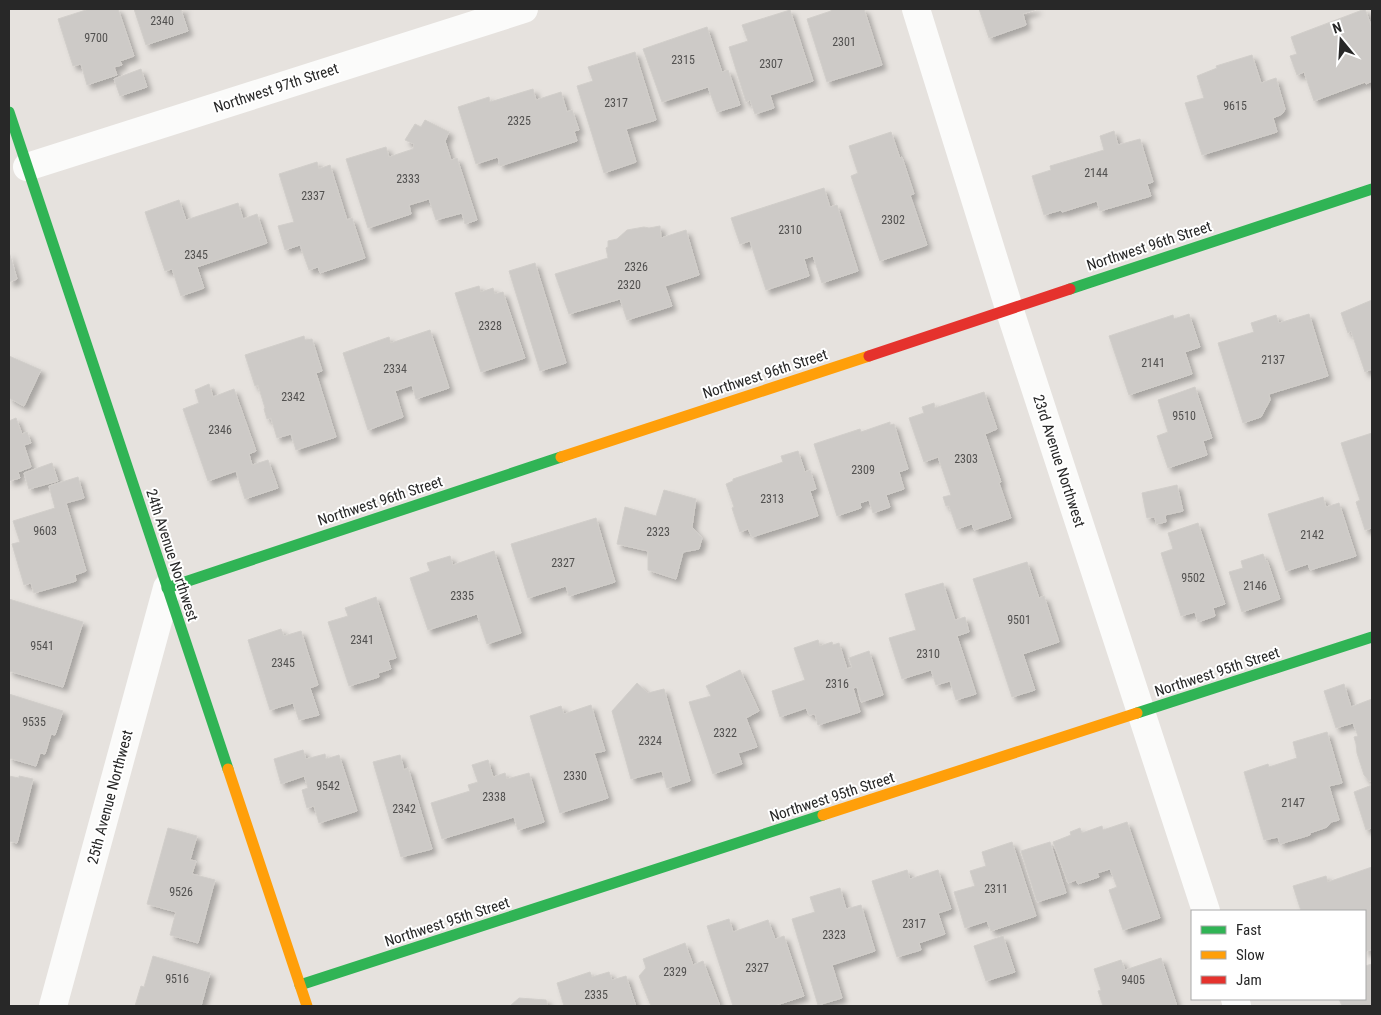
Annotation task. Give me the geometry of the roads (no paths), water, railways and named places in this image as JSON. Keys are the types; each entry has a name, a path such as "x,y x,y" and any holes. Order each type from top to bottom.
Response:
{"street":[{"name":"Northwest 97th Street","path":"27,167 524,9"},
{"name":"23rd Avenue Northwest","path":"916,9 1009,308 1206,910"},
{"name":"24th Avenue Northwest","path":"9,112 307,1006"},
{"name":"Northwest 96th Street","path":"167,588 1372,189"},
{"name":"25th Avenue Northwest","path":"53,1006 167,588"},
{"name":"Northwest 95th Street","path":"300,985 1372,637"}]}
